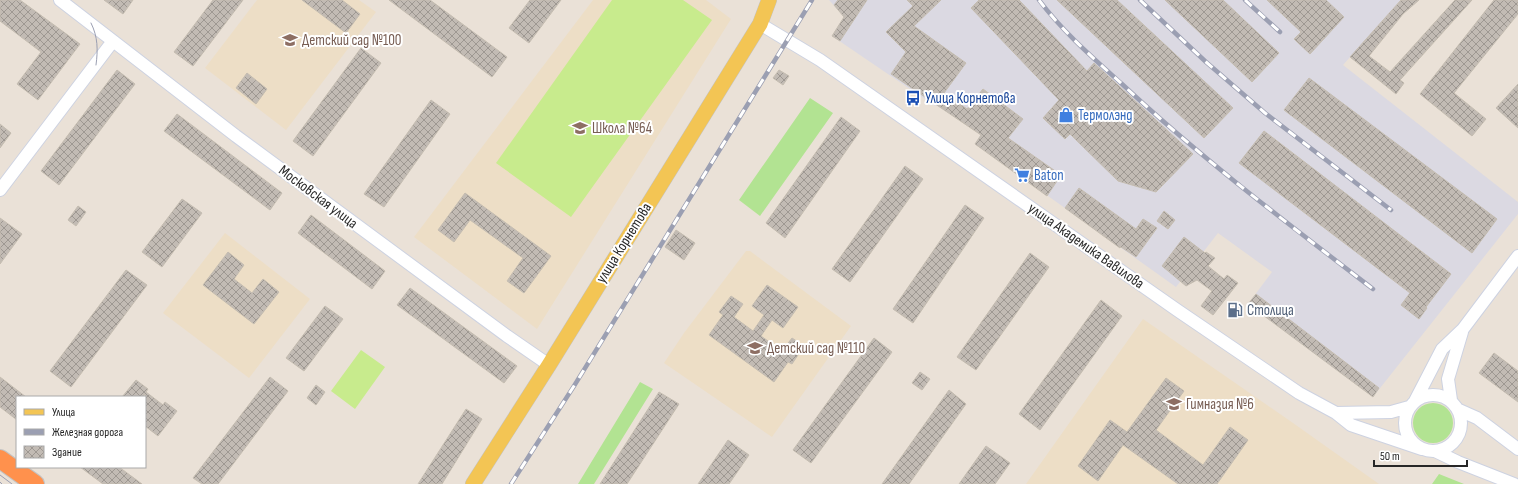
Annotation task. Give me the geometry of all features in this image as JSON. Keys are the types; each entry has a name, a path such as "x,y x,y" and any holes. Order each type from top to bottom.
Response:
{"highway":[{"path":"0,459 35,484"}],"main road":[{"name":"улица Корнетова","path":"473,484 549,365 760,24 769,0"}],"street":[{"name":"Московская улица","path":"60,0 236,136 358,227 549,365"},
{"name":"улица Академика Вавилова","path":"760,24 820,60 1110,264 1280,380 1324,408 1336,413 1351,425 1422,449"},
{"path":"0,190 96,66 113,41"},
{"path":"1514,484 1458,462 1435,451 1422,449 1414,443 1406,431 1405,416 1442,349 1463,329 1518,256"},
{"path":"1435,451 1450,446 1458,437 1462,425 1461,417 1455,405 1448,379 1463,329"},
{"path":"1336,413 1391,412 1412,404 1423,396 1433,394 1442,395 1455,405 1477,418 1518,449"}],"shaded area":[{"name":"Детский сад №100","path":"257,0 359,0 376,12 286,130 205,68"},
{"name":"Школа №64","path":"593,0 706,0 731,19 537,329 414,237"},
{"path":"829,0 1401,0 1343,65 1518,202 1518,214 1373,397 1248,304 1272,272 1218,233 1176,287 975,144 981,134 936,105 935,106 832,36 844,17"},
{"path":"225,233 310,299 249,378 163,313"},
{"name":"Детский сад №110","path":"746,251 750,251 851,326 772,437 664,363 684,333"},
{"name":"Гимназия №6","path":"1143,319 1293,423 1379,484 1026,484"}],"green space":[{"path":"612,0 683,0 712,20 571,217 496,163"},
{"path":"810,98 833,113 760,216 739,200"},
{"path":"361,350 385,367 355,409 331,391"},
{"path":"640,382 653,389 594,484 578,484"},
{"path":"1437,403 1444,406 1450,412 1453,423 1452,431 1444,440 1437,443 1429,443 1422,440 1414,431 1413,419 1416,412 1425,404"},
{"path":"1439,474 1464,484 1432,484"}],"building":[{"path":"0,0 20,0 80,44 38,100 17,84 41,52 0,21"},
{"path":"104,0 133,0 123,14"},
{"path":"213,0 243,0 193,66 174,52"},
{"path":"302,0 342,0 360,14 346,33"},
{"path":"389,0 430,0 507,57 492,77"},
{"path":"530,0 561,0 529,43 509,28"},
{"path":"838,0 867,0 840,41 832,36 844,17 834,5"},
{"path":"907,0 941,0 914,26 966,63 944,93 967,109 983,89 1023,119 1008,138 1061,175 1047,196 975,144 981,135 891,74 906,52 886,32 913,6"},
{"path":"979,0 1019,0 1087,71 1094,63 1193,154 1156,192 1118,181 1070,134 1065,139 1043,118 1059,100 971,8"},
{"path":"1057,0 1117,0 1233,108 1204,138"},
{"path":"1165,0 1223,0 1279,53 1252,82"},
{"path":"1267,0 1326,0 1344,17 1310,54 1294,39 1301,32"},
{"path":"1401,0 1419,0 1403,14 1369,56 1390,72 1455,0 1472,0 1400,80 1404,83 1396,94 1350,57"},
{"path":"1494,0 1518,0 1518,14 1454,93 1486,119 1472,136 1420,94"},
{"path":"361,48 381,63 313,156 293,141"},
{"path":"117,70 135,84 59,185 41,171"},
{"path":"779,70 789,76 783,85 773,78"},
{"path":"247,73 267,89 256,104 236,88"},
{"path":"1309,78 1497,219 1472,253 1284,110"},
{"path":"1518,84 1518,128 1496,108"},
{"path":"431,100 450,114 384,207 364,194"},
{"path":"177,114 282,193 270,210 164,131"},
{"path":"841,117 860,131 785,238 766,223"},
{"path":"0,124 11,133 0,148"},
{"path":"1264,131 1451,274 1426,307 1427,308 1419,319 1401,305 1410,293 1239,163"},
{"path":"905,166 923,179 850,282 832,269"},
{"path":"1079,188 1136,229 1143,219 1157,228 1136,257 1121,247 1120,248 1065,208"},
{"path":"465,193 551,256 524,293 507,281 523,258 470,220 454,242 438,230"},
{"path":"182,199 202,213 162,267 142,252"},
{"path":"965,205 984,218 913,323 893,309"},
{"path":"78,206 86,212 76,226 68,220"},
{"path":"1164,211 1175,220 1168,229 1157,221"},
{"path":"311,215 385,271 372,289 298,233"},
{"path":"0,218 22,234 0,264"},
{"path":"676,230 695,243 684,260 665,247"},
{"path":"1184,237 1205,253 1206,252 1215,258 1208,266 1224,279 1227,275 1238,283 1213,315 1201,306 1212,291 1197,280 1186,286 1162,266"},
{"path":"228,252 244,265 234,279 252,293 263,279 279,292 254,324 203,285"},
{"path":"1030,253 1049,267 976,370 957,357"},
{"path":"126,270 147,285 71,387 50,371"},
{"path":"767,285 798,307 783,328 772,320 761,336 782,351 792,338 804,346 792,364 788,362 774,382 709,335 723,315 719,312 731,296 743,304 734,317 753,331 764,315 752,306"},
{"path":"410,288 517,366 504,383 397,305"},
{"path":"1256,294 1379,388 1373,397 1248,304"},
{"path":"1101,300 1122,316 1040,430 1019,414"},
{"path":"325,306 343,319 304,371 286,358"},
{"path":"874,338 892,352 811,463 793,450"},
{"path":"1494,353 1518,371 1518,402 1479,373"},
{"path":"920,372 930,379 922,390 912,383"},
{"path":"0,377 25,396 16,396 16,419 0,407"},
{"path":"270,377 288,391 218,484 202,484 193,478"},
{"path":"1166,378 1184,391 1156,430 1203,465 1230,427 1248,440 1217,484 1178,484 1123,445 1098,481 1078,466 1110,420 1127,432"},
{"path":"136,380 148,389 146,392 163,405 165,402 177,411 158,436 146,427 145,394 143,396 123,396"},
{"path":"316,385 325,392 316,405 307,398"},
{"path":"949,390 966,404 909,484 882,484"},
{"path":"659,392 679,404 627,484 600,484"},
{"path":"466,409 482,419 442,484 418,484"},
{"path":"728,440 749,455 729,484 698,484"},
{"path":"986,446 1010,463 995,484 959,484"},
{"path":"81,468 120,468 142,484 103,484"}],"tram line":[{"path":"91,23 97,44 96,65"},
{"path":"0,475 12,484"}],"railway":[{"path":"511,484 574,386 812,0"},
{"path":"1039,0 1078,44 1182,138 1245,190 1373,289"},
{"path":"1140,0 1206,62 1265,113 1391,210"},
{"path":"1245,0 1280,32"}],"place":[{"name":"Детский сад №100","path":"290,40"},
{"name":"Улица Корнетова","path":"913,98"},
{"name":"Термолэнд","path":"1066,115"},
{"name":"Школа №64","path":"580,128"},
{"name":"Baton","path":"1022,175"},
{"name":"Столица","path":"1235,310"},
{"name":"Детский сад №110","path":"755,348"},
{"name":"Гимназия №6","path":"1174,404"}]}
